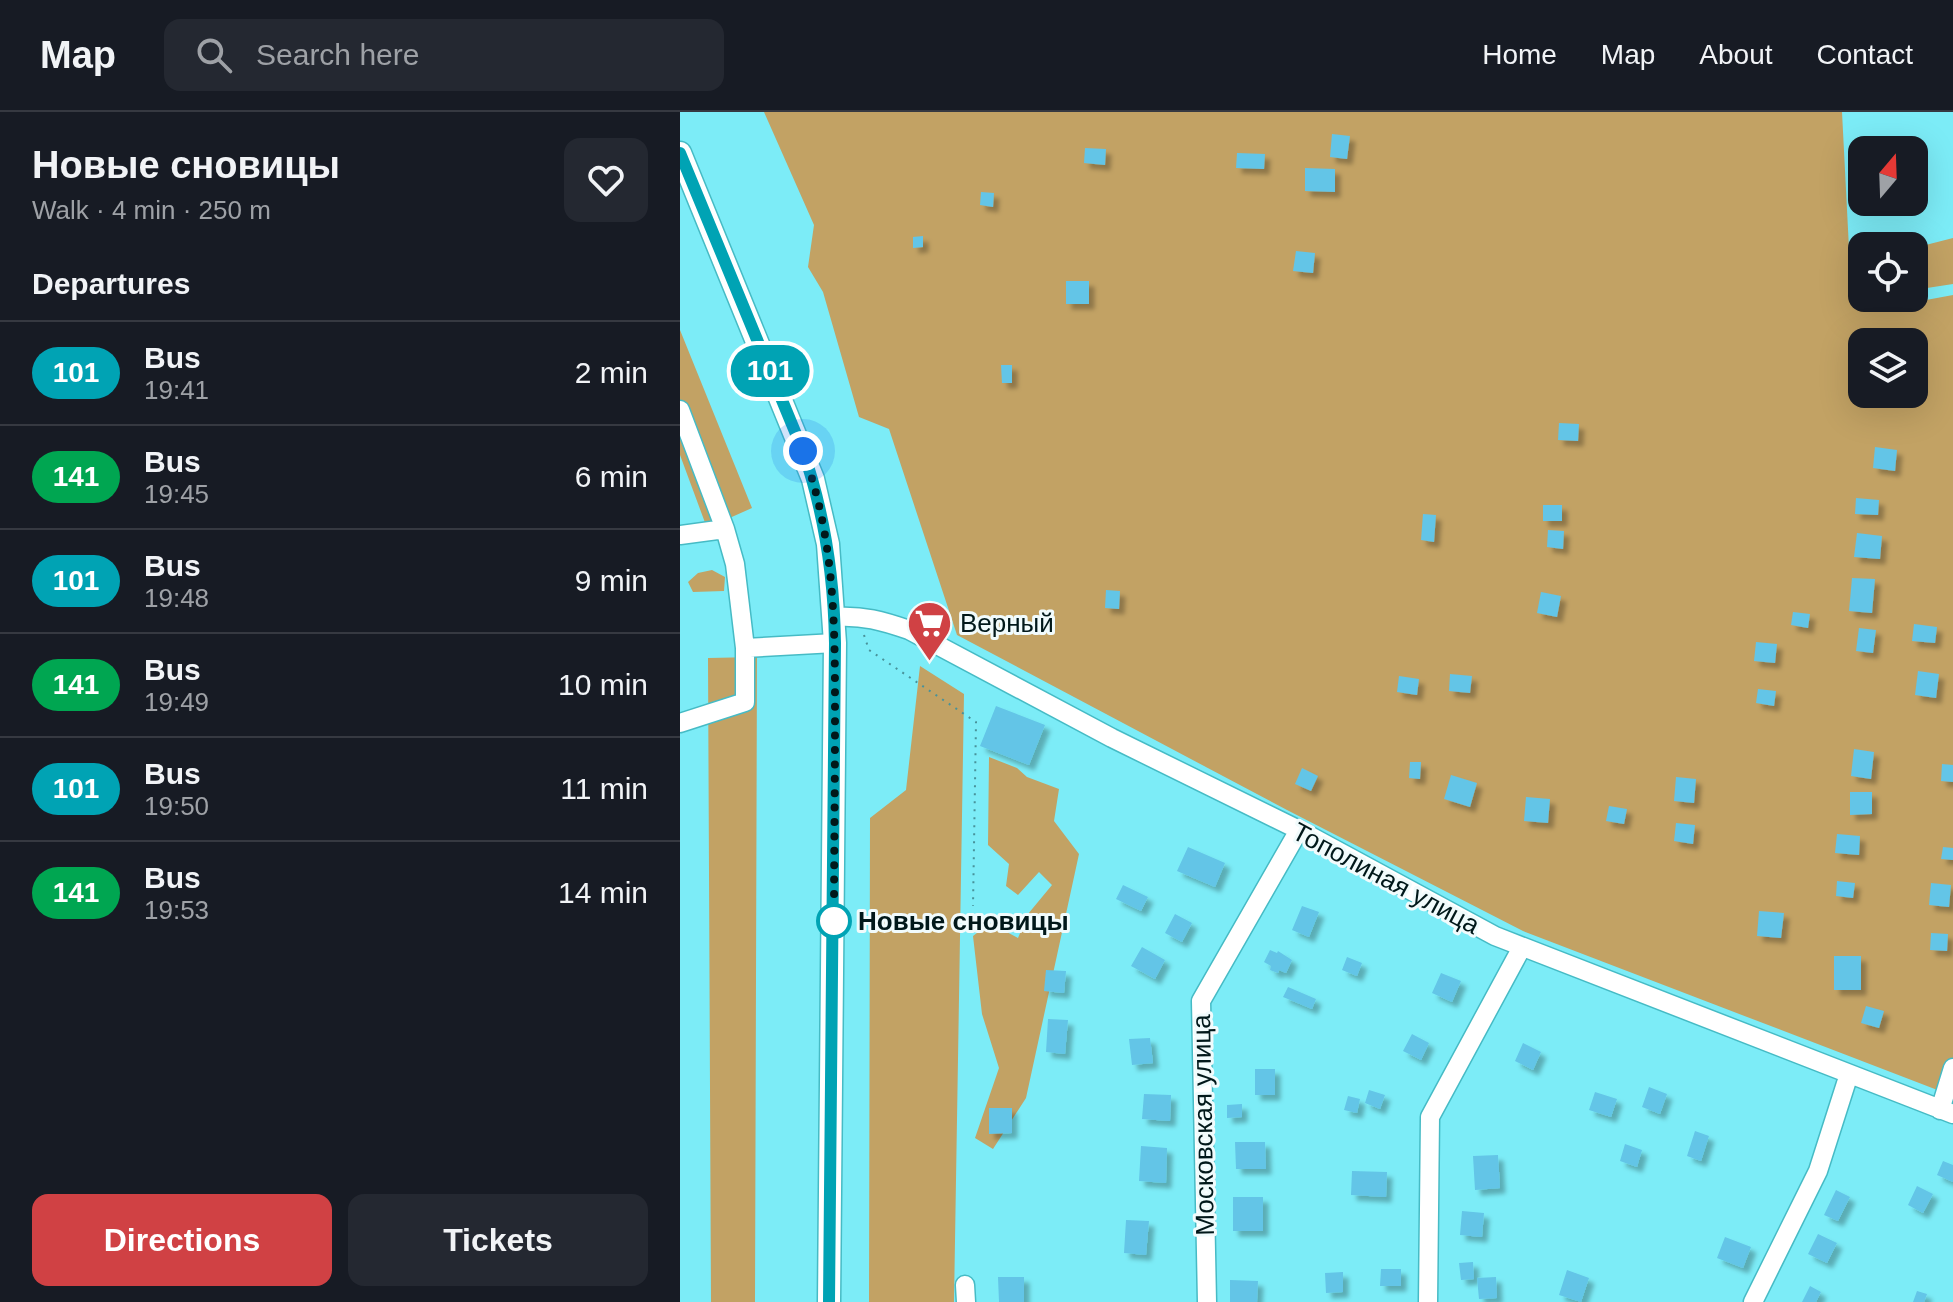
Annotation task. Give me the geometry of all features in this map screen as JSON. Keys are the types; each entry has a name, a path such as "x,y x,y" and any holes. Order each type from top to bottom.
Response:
{"main road":[{"path":"680,153 813,479 845,616 835,643 829,1302"}],"street":[{"path":"680,410 735,564 745,648 745,702 680,723"},
{"path":"680,535 725,529"},
{"name":"Тополиная улица","path":"845,616 879,620 909,630 1112,738 1299,830 1481,929 1947,1112"},
{"path":"745,648 835,643"},
{"name":"Московская улица","path":"1207,1302 1201,1001 1299,830"},
{"path":"1428,1302 1430,1117 1522,947"},
{"path":"1947,1112 1953,1068"},
{"path":"1753,1302 1818,1171 1849,1074"}],"path":[{"path":"845,616 869,650 976,722 973,906"}],"shaded area":[{"path":"764,112 1842,112 1848,232 1848,312 1928,312 1928,300 1953,295 1953,1096 1523,931 957,635 889,429 859,417 823,292 808,267 814,225"},
{"path":"1953,238 1953,284 1928,288 1928,244"},
{"path":"680,330 752,508 707,528 680,455"},
{"path":"712,570 725,577 724,591 693,592 688,582 698,573"},
{"path":"757,657 755,1302 711,1302 708,658"},
{"path":"920,666 964,694 954,1302 869,1302 870,818 906,790"},
{"path":"989,757 1059,789 1054,821 1079,854 1026,1098 993,1149 975,1138 999,1068 982,1014 973,936 990,923 1018,938 1028,914 1052,885 1039,872 1018,895 1006,886 1009,864 988,845"}],"building":[{"path":"1332,134 1350,136 1347,159 1330,157"},
{"path":"1085,148 1106,149 1105,165 1084,163"},
{"path":"1237,153 1265,154 1264,169 1236,168"},
{"path":"1305,168 1335,169 1335,192 1305,191"},
{"path":"981,192 994,193 993,207 980,205"},
{"path":"923,236 923,247 913,248 913,237"},
{"path":"1296,251 1315,253 1313,273 1293,271"},
{"path":"1066,281 1089,281 1089,304 1066,304"},
{"path":"1001,365 1012,365 1012,383 1002,383"},
{"path":"1559,423 1579,424 1578,441 1558,440"},
{"path":"1875,447 1897,450 1895,471 1873,468"},
{"path":"1856,498 1879,500 1878,515 1855,514"},
{"path":"1543,505 1562,505 1562,521 1543,521"},
{"path":"1423,514 1436,515 1434,542 1421,540"},
{"path":"1548,530 1564,531 1563,549 1547,547"},
{"path":"1857,533 1882,536 1880,559 1854,557"},
{"path":"1852,578 1875,579 1872,613 1849,611"},
{"path":"1106,590 1120,591 1119,609 1105,608"},
{"path":"1541,592 1561,596 1557,617 1537,613"},
{"path":"1793,612 1810,614 1808,628 1791,625"},
{"path":"1914,624 1937,627 1935,643 1912,641"},
{"path":"1859,628 1876,630 1873,653 1856,651"},
{"path":"1756,642 1777,644 1775,663 1754,661"},
{"path":"1918,671 1939,674 1936,698 1915,695"},
{"path":"1450,674 1472,676 1470,693 1449,691"},
{"path":"1399,676 1419,679 1417,695 1397,692"},
{"path":"1758,689 1776,691 1774,706 1756,703"},
{"path":"996,706 1045,725 1029,765 980,746"},
{"path":"1854,749 1874,752 1871,779 1851,776"},
{"path":"1410,762 1421,762 1420,779 1409,778"},
{"path":"1942,764 1953,765 1953,782 1941,781"},
{"path":"1302,768 1318,776 1311,791 1295,784"},
{"path":"1451,775 1477,783 1470,807 1444,799"},
{"path":"1676,777 1696,779 1694,803 1674,801"},
{"path":"1850,792 1872,792 1872,814 1850,815"},
{"path":"1526,797 1550,799 1548,823 1524,821"},
{"path":"1609,806 1627,809 1624,824 1606,821"},
{"path":"1676,823 1695,825 1693,844 1674,841"},
{"path":"1837,834 1860,836 1859,855 1835,853"},
{"path":"1188,847 1225,863 1215,887 1177,871"},
{"path":"1943,847 1953,848 1953,860 1941,859"},
{"path":"1837,881 1855,883 1853,898 1836,896"},
{"path":"1931,883 1951,885 1949,907 1929,905"},
{"path":"1123,885 1148,897 1141,911 1116,899"},
{"path":"1302,906 1319,912 1309,937 1292,930"},
{"path":"1759,911 1784,913 1781,938 1757,936"},
{"path":"1175,914 1192,923 1182,942 1165,933"},
{"path":"1931,933 1948,934 1947,951 1930,950"},
{"path":"1142,947 1165,960 1155,979 1131,966"},
{"path":"1270,950 1278,951 1292,960 1286,973 1270,970 1271,966 1264,962"},
{"path":"1834,956 1861,956 1861,990 1834,990"},
{"path":"1347,957 1362,963 1357,976 1342,970"},
{"path":"1046,970 1066,971 1064,993 1044,991"},
{"path":"1441,973 1461,981 1452,1002 1432,993"},
{"path":"1288,987 1316,999 1312,1009 1283,997"},
{"path":"1866,1006 1884,1011 1879,1028 1861,1023"},
{"path":"1048,1019 1068,1020 1065,1054 1046,1052"},
{"path":"1412,1034 1429,1043 1421,1060 1403,1051"},
{"path":"1150,1038 1153,1063 1132,1065 1129,1039"},
{"path":"1523,1043 1541,1052 1533,1070 1515,1061"},
{"path":"1255,1069 1275,1069 1275,1095 1255,1095"},
{"path":"1649,1087 1667,1094 1660,1114 1642,1107"},
{"path":"1369,1090 1385,1095 1380,1109 1365,1103"},
{"path":"1595,1092 1617,1099 1611,1117 1589,1110"},
{"path":"1144,1094 1171,1095 1170,1121 1142,1119"},
{"path":"1348,1096 1360,1099 1357,1113 1344,1110"},
{"path":"1242,1104 1242,1117 1227,1118 1227,1105"},
{"path":"989,1108 1012,1108 1012,1133 989,1134"},
{"path":"1695,1131 1709,1136 1701,1161 1687,1156"},
{"path":"1235,1142 1265,1142 1266,1169 1236,1169"},
{"path":"1625,1144 1642,1150 1637,1167 1620,1161"},
{"path":"1141,1146 1167,1148 1166,1183 1139,1181"},
{"path":"1498,1155 1500,1188 1475,1190 1473,1156"},
{"path":"1943,1161 1953,1165 1953,1182 1937,1175"},
{"path":"1352,1171 1387,1172 1386,1197 1351,1195"},
{"path":"1917,1186 1933,1194 1923,1213 1908,1205"},
{"path":"1836,1190 1850,1197 1838,1221 1824,1215"},
{"path":"1233,1197 1263,1197 1263,1231 1233,1231"},
{"path":"1462,1211 1484,1213 1482,1237 1460,1235"},
{"path":"1126,1220 1149,1221 1146,1255 1124,1253"},
{"path":"1818,1234 1837,1243 1827,1263 1808,1254"},
{"path":"1725,1237 1751,1247 1743,1268 1717,1258"},
{"path":"1473,1262 1474,1279 1461,1280 1459,1263"},
{"path":"1381,1269 1401,1269 1401,1286 1380,1286"},
{"path":"1567,1270 1589,1278 1581,1302 1559,1295"},
{"path":"1343,1272 1343,1292 1326,1293 1325,1273"},
{"path":"998,1277 1024,1277 1024,1302 999,1302"},
{"path":"1496,1277 1497,1298 1479,1299 1477,1278"},
{"path":"1230,1280 1258,1281 1257,1302 1230,1302"},
{"path":"1810,1286 1821,1292 1816,1302 1802,1302"},
{"path":"1917,1291 1927,1294 1924,1302 1913,1302"}],"bus line":[{"name":"101","path":"680,153 803,451 821,508 828,544 835,617 829,1302"}],"place":[{"name":"Верный","path":"929,662"},
{"name":"Новые сновицы","path":"834,921"}],"route":[{"path":"803,451 821,508 828,544 835,617 834,929 834,921"}]}
